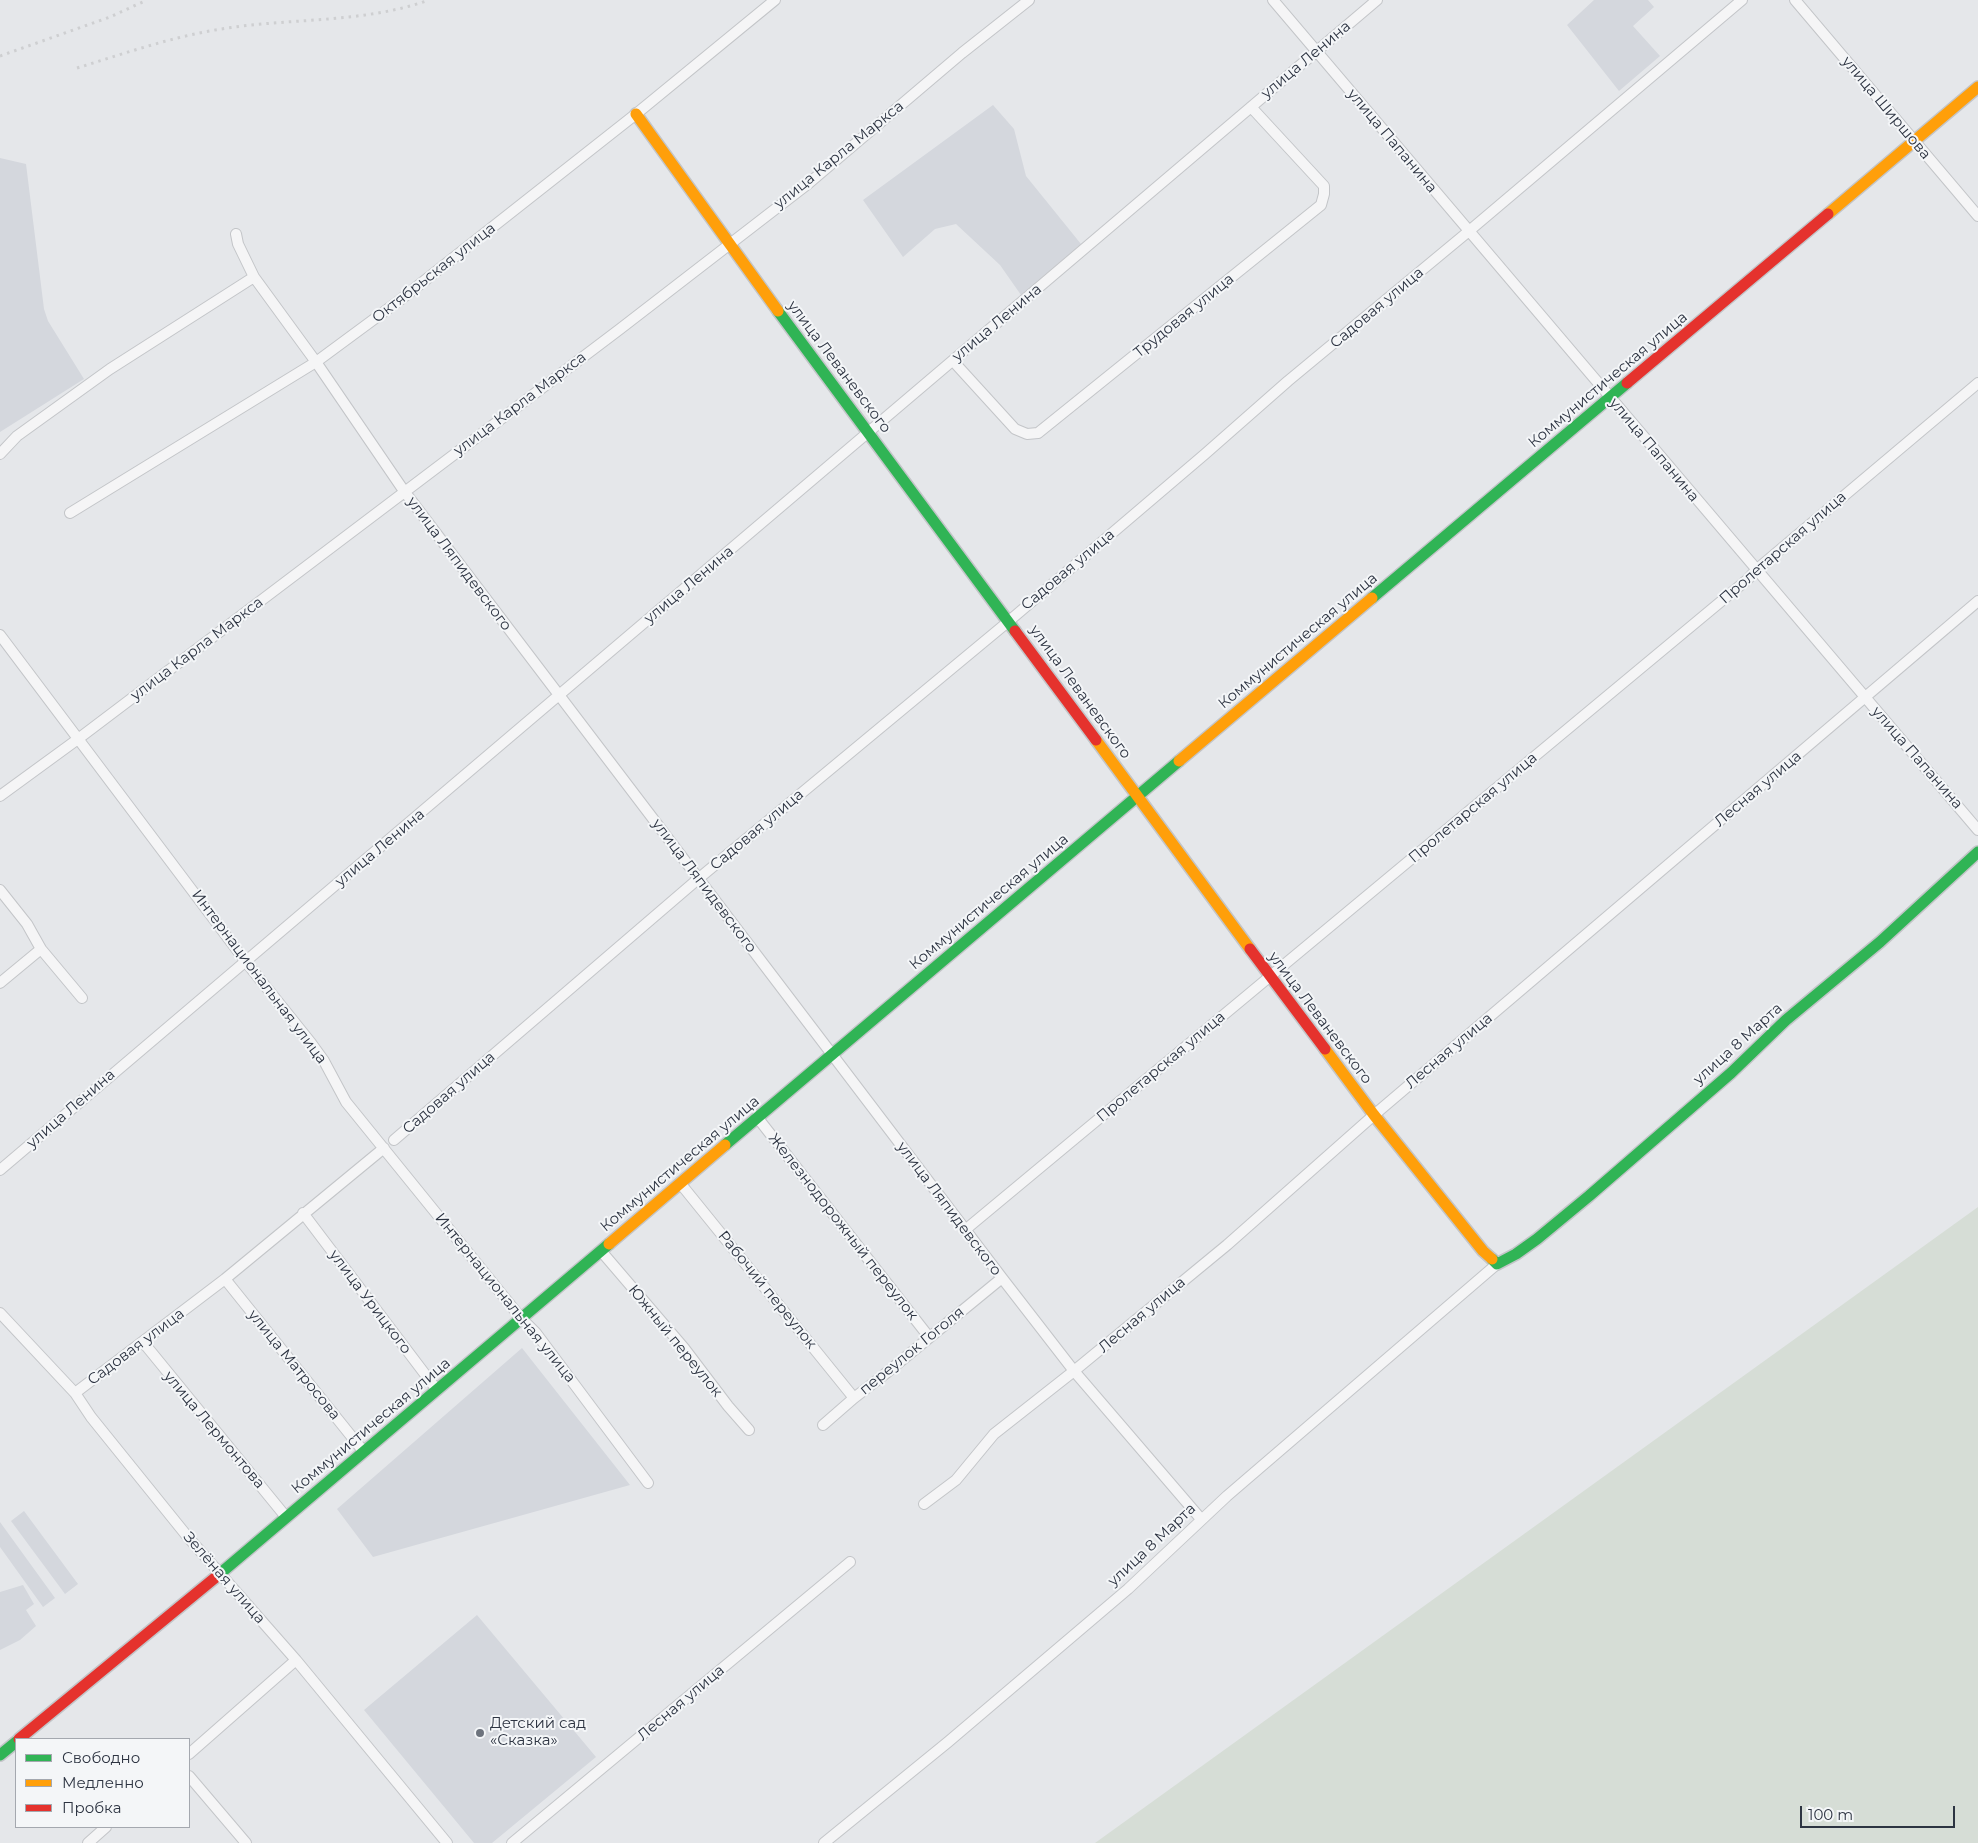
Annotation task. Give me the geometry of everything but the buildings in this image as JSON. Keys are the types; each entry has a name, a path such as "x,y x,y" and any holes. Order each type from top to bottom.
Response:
{"street":[{"name":"Октябрьская улица","path":"70,513 316,362 400,300 636,114 775,0"},
{"name":"улица Карла Маркса","path":"0,796 620,329 809,182 962,53 1029,0"},
{"name":"улица Папанина","path":"1274,0 1978,830"},
{"name":"улица Ленина","path":"0,1170 1377,0"},
{"name":"Садовая улица","path":"394,1140 698,879 1009,621 1288,381 1742,0"},
{"name":"улица Ширшова","path":"1795,0 1978,216"},
{"name":"Коммунистическая улица","path":"20,1738 220,1574 757,1117 1978,87"},
{"name":"Трудовая улица","path":"953,361 1015,429 1027,434 1038,432 1321,205 1324,186 1251,107"},
{"name":"улица Леваневского","path":"636,114 729,244 1270,976 1374,1114 1483,1251 1497,1264"},
{"name":"улица Ляпидевского","path":"236,234 238,244 254,277 316,362 404,491 1074,1371 1201,1519"},
{"path":"0,454 17,436 110,368 254,277"},
{"name":"Пролетарская улица","path":"965,1230 1741,585 1756,570 1978,383"},
{"name":"Лесная улица","path":"924,1504 956,1480 994,1434 1227,1245 1374,1114 1978,601"},
{"name":"Интернациональная улица","path":"0,635 246,962 312,1043 346,1102 521,1318 536,1333 648,1483"},
{"name":"улица 8 Марта","path":"824,1843 948,1742 1128,1589 1201,1519 1497,1264 1516,1254 1574,1208 1723,1079 1786,1020 1880,942 1978,852"},
{"path":"0,890 27,924 41,949 82,998"},
{"path":"0,983 41,949"},
{"name":"Железнодорожный переулок","path":"757,1117 930,1337"},
{"name":"Садовая улица","path":"74,1392 225,1279 384,1148"},
{"name":"Рабочий переулок","path":"680,1183 854,1398"},
{"name":"улица Урицкого","path":"303,1214 437,1390"},
{"name":"Южный переулок","path":"601,1251 684,1348 728,1406 750,1430"},
{"name":"переулок Гоголя","path":"823,1425 1002,1278"},
{"name":"улица Матросова","path":"225,1279 364,1452"},
{"name":"Зелёная улица","path":"0,1313 74,1392 97,1424 220,1574 296,1660 447,1843"},
{"name":"улица Лермонтова","path":"143,1342 286,1517"},
{"name":"Лесная улица","path":"512,1843 850,1562"},
{"path":"190,1753 296,1660"},
{"name":"Коммунистическая улица","path":"0,1755 15,1742"},
{"path":"190,1777 246,1843"},
{"path":"93,1841 105,1828"}],"shaded area":[{"path":"1594,0 1648,0 1654,7 1633,26 1660,56 1619,91 1567,25"},
{"path":"993,105 1014,129 1026,176 1081,244 1021,295 1000,265 956,224 935,229 903,257 863,200"},
{"path":"0,158 26,164 44,309 48,321 84,379 0,432"},
{"path":"1978,1207 1978,1843 1095,1843"},
{"path":"522,1348 630,1485 373,1557 337,1509"},
{"path":"24,1511 78,1584 65,1594 11,1521"},
{"path":"0,1522 55,1598 43,1607 0,1547"},
{"path":"23,1585 34,1604 26,1610 36,1626 20,1640 0,1650 0,1592"},
{"name":"Детский сад «Сказка»","path":"477,1615 596,1757 492,1843 474,1843 364,1710"}],"railway":[{"path":"0,56 110,17 147,0"},
{"path":"77,68 152,45 209,31 380,13 429,0"}],"traffic: fast":[{"path":"778,311 1015,631"},
{"path":"1372,598 1627,383"},
{"path":"725,1145 1179,761"},
{"path":"1492,1259 1497,1264 1516,1254 1589,1196 1731,1073 1786,1020 1880,942 1978,852"},
{"path":"216,1577 609,1244"},
{"path":"0,1755 15,1743"}],"traffic: slow":[{"path":"1828,214 1978,87"},
{"path":"636,114 778,311"},
{"path":"1179,761 1372,598"},
{"path":"1096,740 1250,949"},
{"path":"1325,1049 1374,1115 1483,1251 1492,1259"},
{"path":"609,1244 725,1145"}],"traffic: jam":[{"path":"1627,383 1828,214"},
{"path":"1015,631 1096,740"},
{"path":"1250,949 1325,1049"},
{"path":"20,1738 216,1577"}],"place":[{"name":"Детский сад «Сказка»","path":"480,1733"}]}
